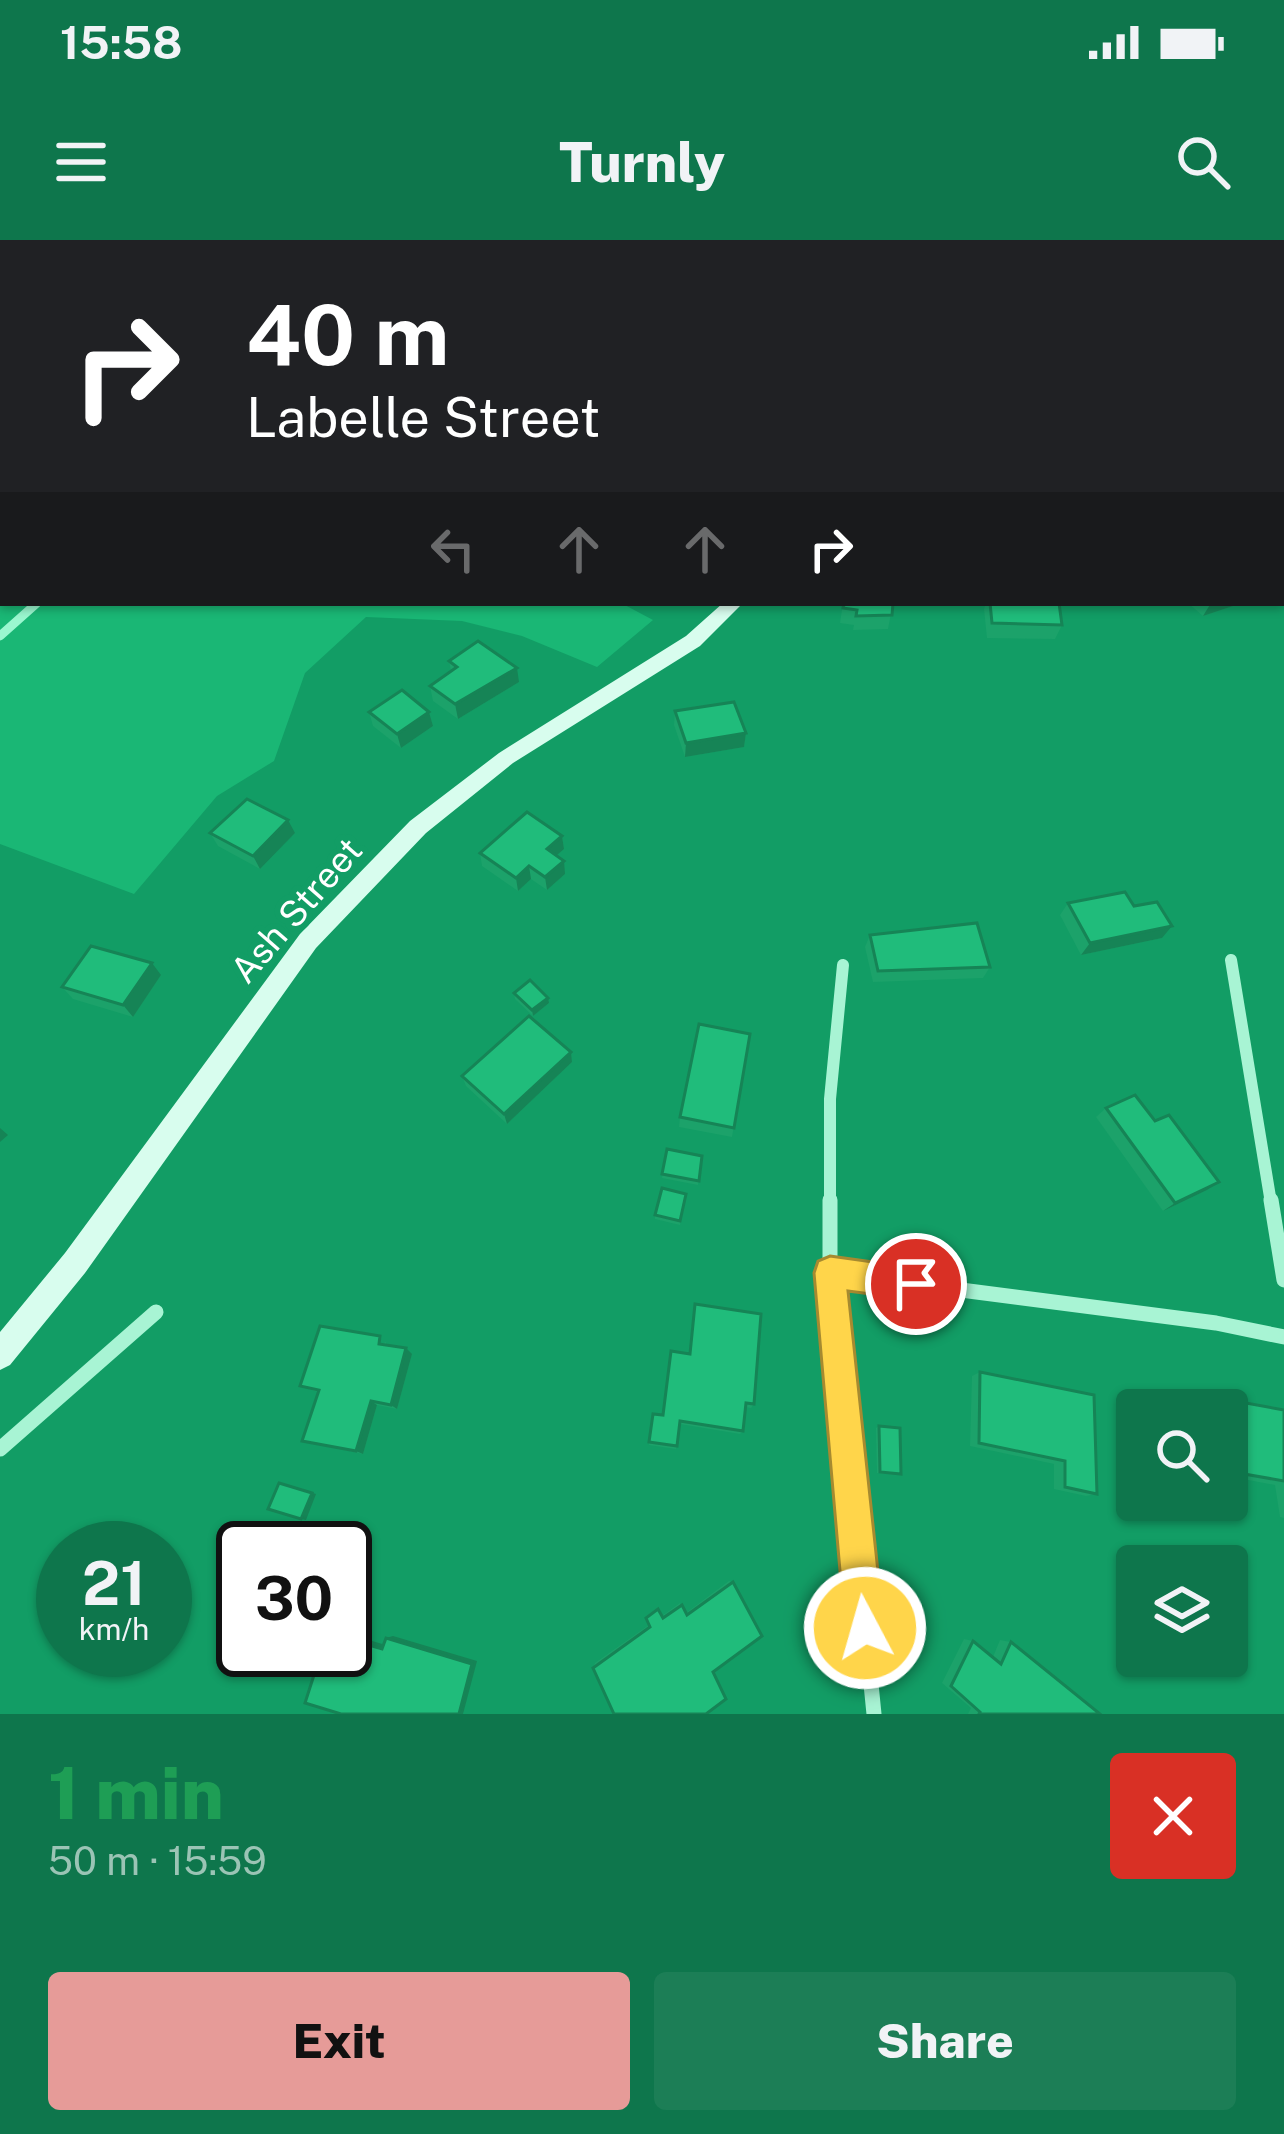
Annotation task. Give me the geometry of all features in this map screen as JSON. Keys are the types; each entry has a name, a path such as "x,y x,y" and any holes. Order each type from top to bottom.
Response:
{"street":[{"name":"Ash Street","path":"0,1355 75,1263 308,941 402,843 506,758 693,641 731,606"},
{"path":"1231,960 1284,1280"},
{"path":"844,965 830,1099 830,1273 874,1714"},
{"path":"830,1273 1216,1323 1284,1337"},
{"path":"0,1449 156,1312"}],"green space":[{"path":"0,606 627,606 653,620 597,667 522,636 462,621 366,617 305,673 274,761 217,796 134,894 0,844"}],"building":[{"path":"893,606 892,615 856,616 857,610 843,608"},
{"path":"990,606 1059,606 1062,625 992,623"},
{"path":"478,641 517,668 455,704 430,686 457,667 449,661"},
{"path":"402,690 429,712 397,734 369,712"},
{"path":"734,702 746,733 686,743 675,711"},
{"path":"247,799 288,820 253,856 210,833"},
{"path":"527,812 562,836 547,849 564,861 545,877 529,866 516,878 480,853"},
{"path":"1125,892 1134,906 1157,902 1172,926 1090,943 1068,903"},
{"path":"977,923 990,967 878,971 870,935"},
{"path":"91,946 152,963 123,1005 62,987"},
{"path":"530,980 548,998 532,1010 514,993"},
{"path":"529,1016 571,1052 504,1114 462,1076"},
{"path":"699,1024 750,1034 734,1128 680,1117"},
{"path":"1135,1095 1155,1121 1169,1115 1219,1182 1175,1203 1106,1108"},
{"path":"667,1149 702,1156 699,1181 662,1174"},
{"path":"662,1188 686,1194 680,1221 655,1215"},
{"path":"695,1304 761,1314 754,1404 746,1403 743,1431 680,1421 677,1446 649,1442 653,1414 663,1415 671,1351 690,1354"},
{"path":"320,1326 380,1336 379,1344 406,1348 391,1405 371,1401 356,1451 302,1441 319,1390 300,1386"},
{"path":"980,1372 1094,1395 1097,1494 1065,1487 1065,1461 979,1443"},
{"path":"1248,1403 1284,1410 1284,1481 1248,1475"},
{"path":"879,1426 900,1428 901,1474 880,1472"},
{"path":"279,1483 312,1493 301,1519 268,1509"},
{"path":"733,1582 762,1636 713,1672 726,1699 706,1714 614,1714 593,1668 650,1627 646,1618 658,1609 663,1618 682,1605 687,1615"},
{"path":"386,1638 472,1664 459,1714 341,1714 305,1703 313,1677 372,1677 372,1646 382,1649"},
{"path":"973,1641 1001,1664 1011,1642 1100,1714 979,1714 951,1686"}],"waterway":[{"path":"0,636 34,606"}],"route":[{"path":"865,1628 830,1273 916,1284"}]}
